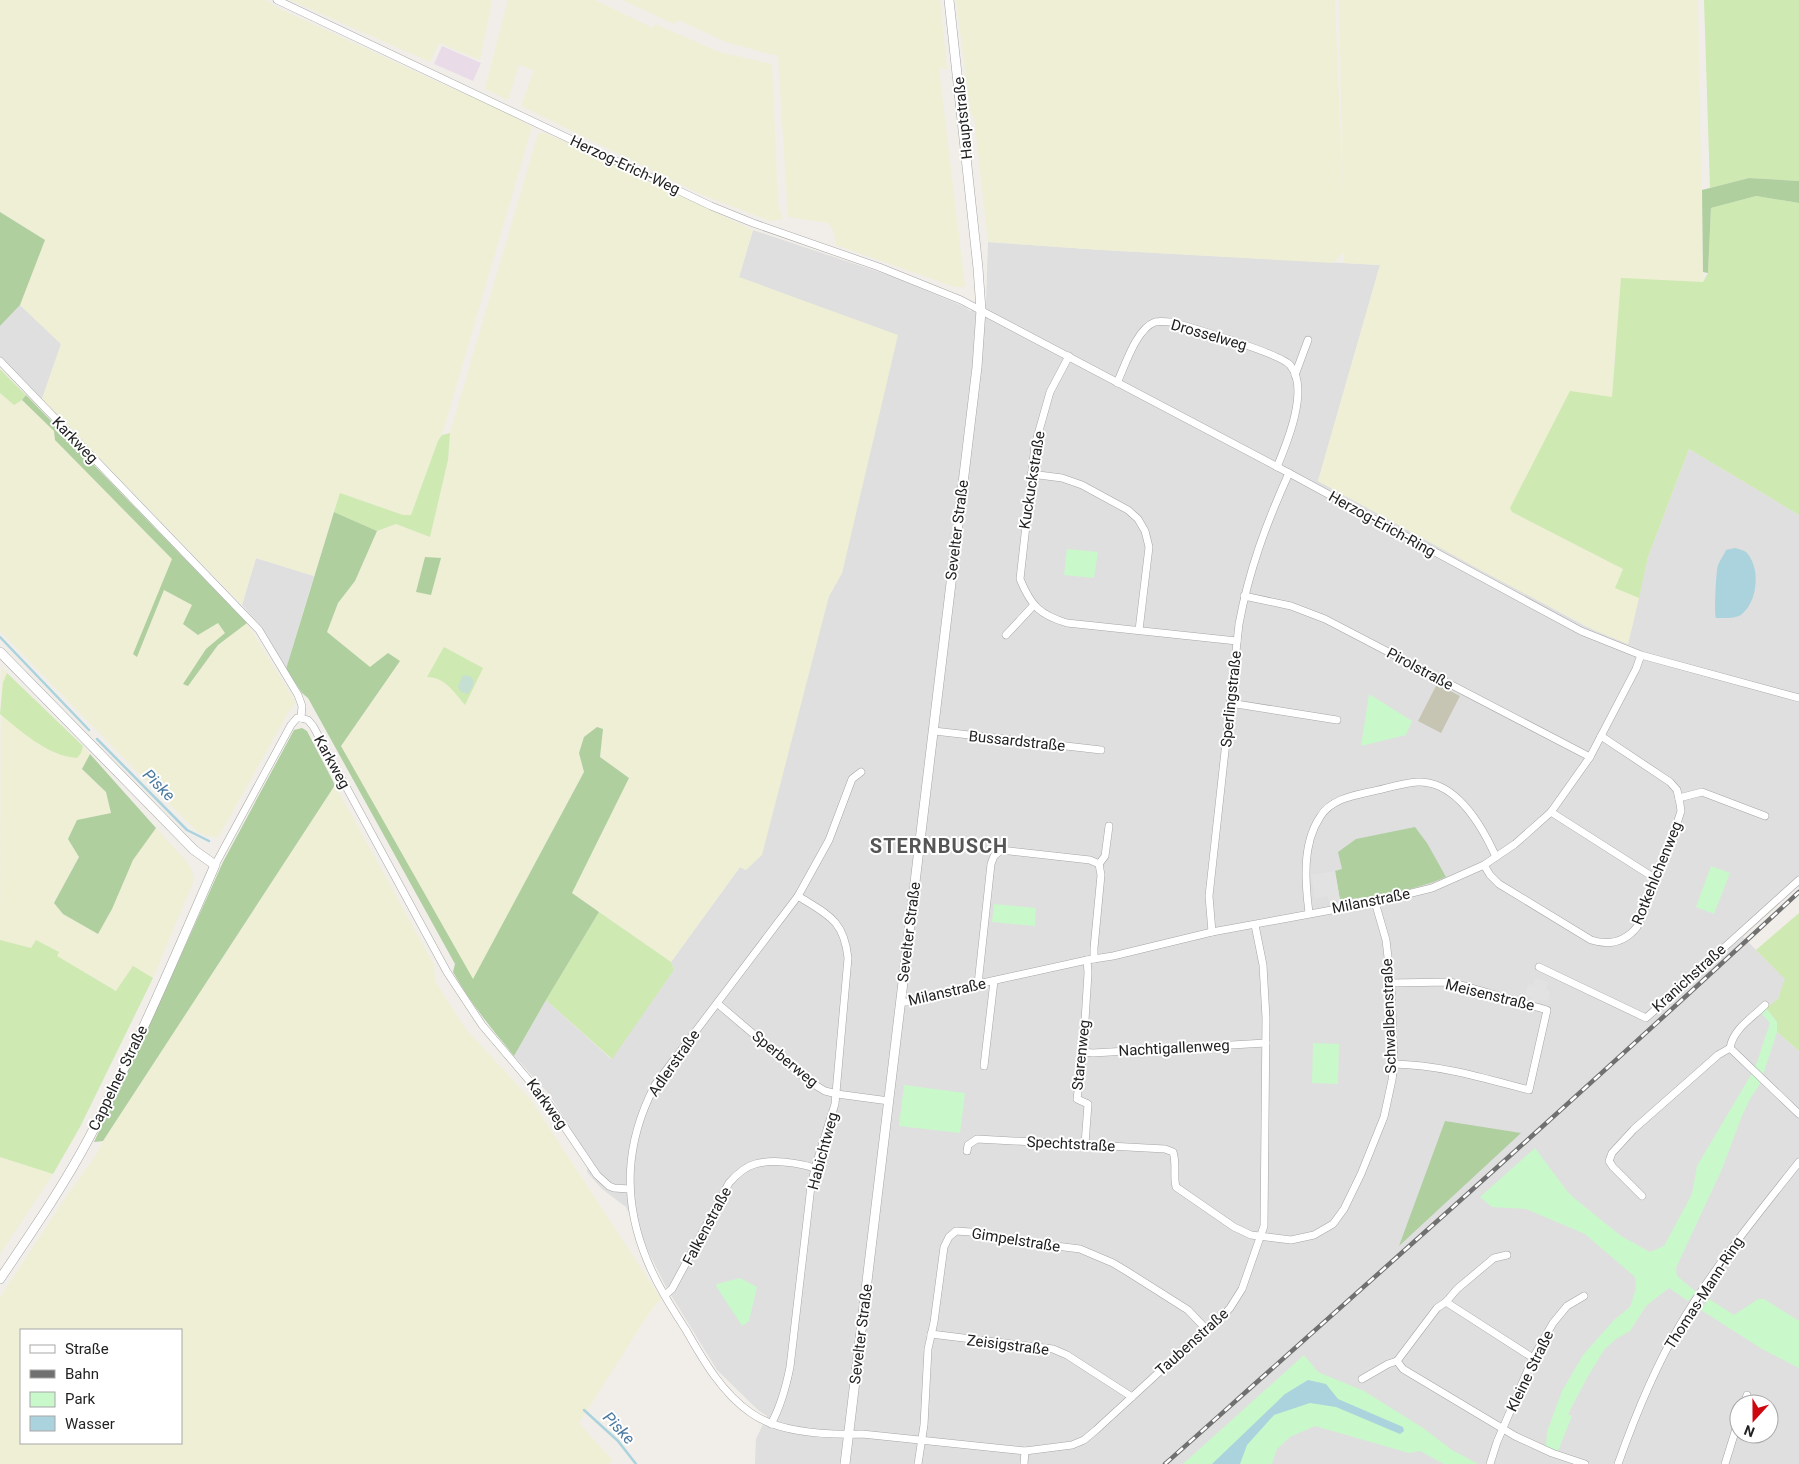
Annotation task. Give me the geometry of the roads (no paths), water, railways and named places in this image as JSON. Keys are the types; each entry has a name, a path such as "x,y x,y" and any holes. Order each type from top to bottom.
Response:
{"street":[{"name":"Herzog-Erich-Weg","path":"277,0 711,206 753,223 879,267 961,300 980,310"},
{"name":"Hauptstraße","path":"949,0 976,236 980,310"},
{"name":"Herzog-Erich-Ring","path":"980,310 1289,473 1580,631 1641,655 1799,698"},
{"name":"Sevelter Straße","path":"846,1464 977,367 980,310"},
{"name":"Drosselweg","path":"1116,382 1136,341 1145,329 1156,322 1172,322 1272,354 1290,364 1295,375"},
{"path":"1277,467 1290,435 1295,415 1298,394 1295,375 1308,340"},
{"name":"Kuckuckstraße","path":"1033,606 1026,596 1020,579 1035,445 1050,392 1069,356"},
{"name":"Karkweg","path":"0,361 259,630 298,696 302,706 301,718 308,720 313,726 462,998 482,1025 545,1098 597,1175 609,1186 629,1189"},
{"name":"Sperlingstraße","path":"1212,932 1209,896 1237,641 1244,596 1269,518 1289,473"},
{"path":"1031,474 1062,478 1082,486 1128,510 1138,519 1145,531 1149,547 1139,630"},
{"name":"Pirolstraße","path":"1244,596 1291,606 1325,619 1590,757"},
{"path":"1006,635 1033,606 1049,618 1067,623 1237,641"},
{"path":"0,652 194,850 215,866"},
{"name":"Milanstraße","path":"901,1002 912,1002 978,984 1113,956 1212,932 1375,902 1432,888 1484,865 1515,844 1551,812 1590,757 1636,669 1641,655"},
{"path":"1230,703 1338,720"},
{"name":"Cappelner Straße","path":"0,1279 54,1197 89,1138 166,978 215,866 291,724 297,718 301,718"},
{"name":"Bussardstraße","path":"934,732 1101,750"},
{"path":"1601,736 1660,774 1677,790 1679,798 1702,792 1765,816"},
{"name":"Adlerstraße","path":"849,1434 836,1435 771,1424 751,1414 724,1388 698,1351 647,1262 638,1235 629,1189 630,1164 636,1133 648,1099 666,1069 718,1004 798,896 829,840 852,779 861,772"},
{"path":"1309,913 1306,865 1312,832 1320,815 1334,802 1352,796 1420,782 1446,790 1462,802 1487,838 1496,857"},
{"name":"Rotkehlchenweg","path":"1484,865 1499,884 1591,940 1600,943 1617,942 1632,934 1637,927 1678,821 1680,811 1679,798"},
{"path":"1551,812 1656,879"},
{"path":"978,984 990,864 994,856 1001,850 1090,860 1099,864 1105,856 1109,826"},
{"name":"Starenweg","path":"1085,1144 1088,1104 1077,1099 1088,973 1094,948 1101,875 1099,864"},
{"name":"Kranichstraße","path":"1539,967 1646,1018 1799,880"},
{"name":"Habichtweg","path":"771,1424 784,1392 790,1367 811,1186 836,1104 848,958 846,942 841,928 833,919 798,896"},
{"name":"Schwalbenstraße","path":"1176,1159 1174,1180 1176,1187 1234,1228 1251,1235 1291,1240 1314,1235 1333,1224 1344,1209 1361,1174 1384,1117 1394,1064 1391,983 1386,940 1375,902"},
{"name":"Taubenstraße","path":"849,1434 1026,1451 1062,1447 1084,1440 1206,1329 1219,1320 1230,1308 1248,1276 1264,1226 1266,1044 1263,965 1255,925"},
{"name":"Milanstraße","path":"984,1066 994,981"},
{"name":"Meisenstraße","path":"1391,983 1452,982 1547,1010 1529,1090 1456,1070 1394,1064"},
{"name":"Sperberweg","path":"718,1004 810,1082 825,1091 889,1101"},
{"path":"1730,1048 1731,1040 1735,1033 1765,1005"},
{"name":"Nachtigallenweg","path":"1082,1052 1266,1044"},
{"path":"1730,1048 1799,1114"},
{"path":"1642,1196 1613,1167 1609,1161 1612,1153 1634,1129 1718,1055 1730,1048"},
{"name":"Spechtstraße","path":"967,1151 968,1145 977,1139 1165,1149 1173,1152 1176,1159"},
{"name":"Falkenstraße","path":"665,1294 672,1288 729,1183 738,1173 754,1164 775,1162 815,1168"},
{"name":"Thomas-Mann-Ring","path":"1618,1464 1646,1391 1680,1325 1744,1233 1799,1162"},
{"name":"Gimpelstraße","path":"918,1464 922,1440 931,1334 944,1247 949,1237 956,1231 971,1232 993,1238 1080,1249 1113,1263 1188,1310 1206,1329"},
{"path":"1362,1379 1397,1361 1437,1308 1494,1258 1507,1255"},
{"name":"Kleine Straße","path":"1490,1464 1502,1430 1533,1358 1553,1323 1567,1306 1584,1296"},
{"path":"1446,1302 1471,1320 1533,1358"},
{"name":"Zeisigstraße","path":"931,1334 1053,1349 1067,1355 1132,1397"},
{"path":"1397,1361 1404,1370 1502,1430"},
{"name":"Kleine Straße","path":"1502,1430 1552,1453 1585,1464"},
{"path":"1725,1464 1731,1444"},
{"path":"1024,1464 1026,1451"}],"water":[{"path":"1735,548 1746,552 1751,558 1756,575 1754,593 1747,608 1739,616 1716,618 1715,592 1718,565 1726,550"},
{"path":"1308,1380 1326,1384 1338,1399 1403,1427 1404,1431 1400,1434 1336,1407 1310,1403 1274,1415 1247,1445 1240,1464 1212,1464 1285,1394"}],"waterway":[{"name":"Piske","path":"0,637 89,730"},
{"name":"Piske","path":"97,739 187,830 209,841"},
{"name":"Piske","path":"584,1410 618,1441 636,1464"}],"railway":[{"path":"1165,1464 1404,1251 1799,892"}],"district":[{"name":"STERNBUSCH","path":"939,846"}]}
